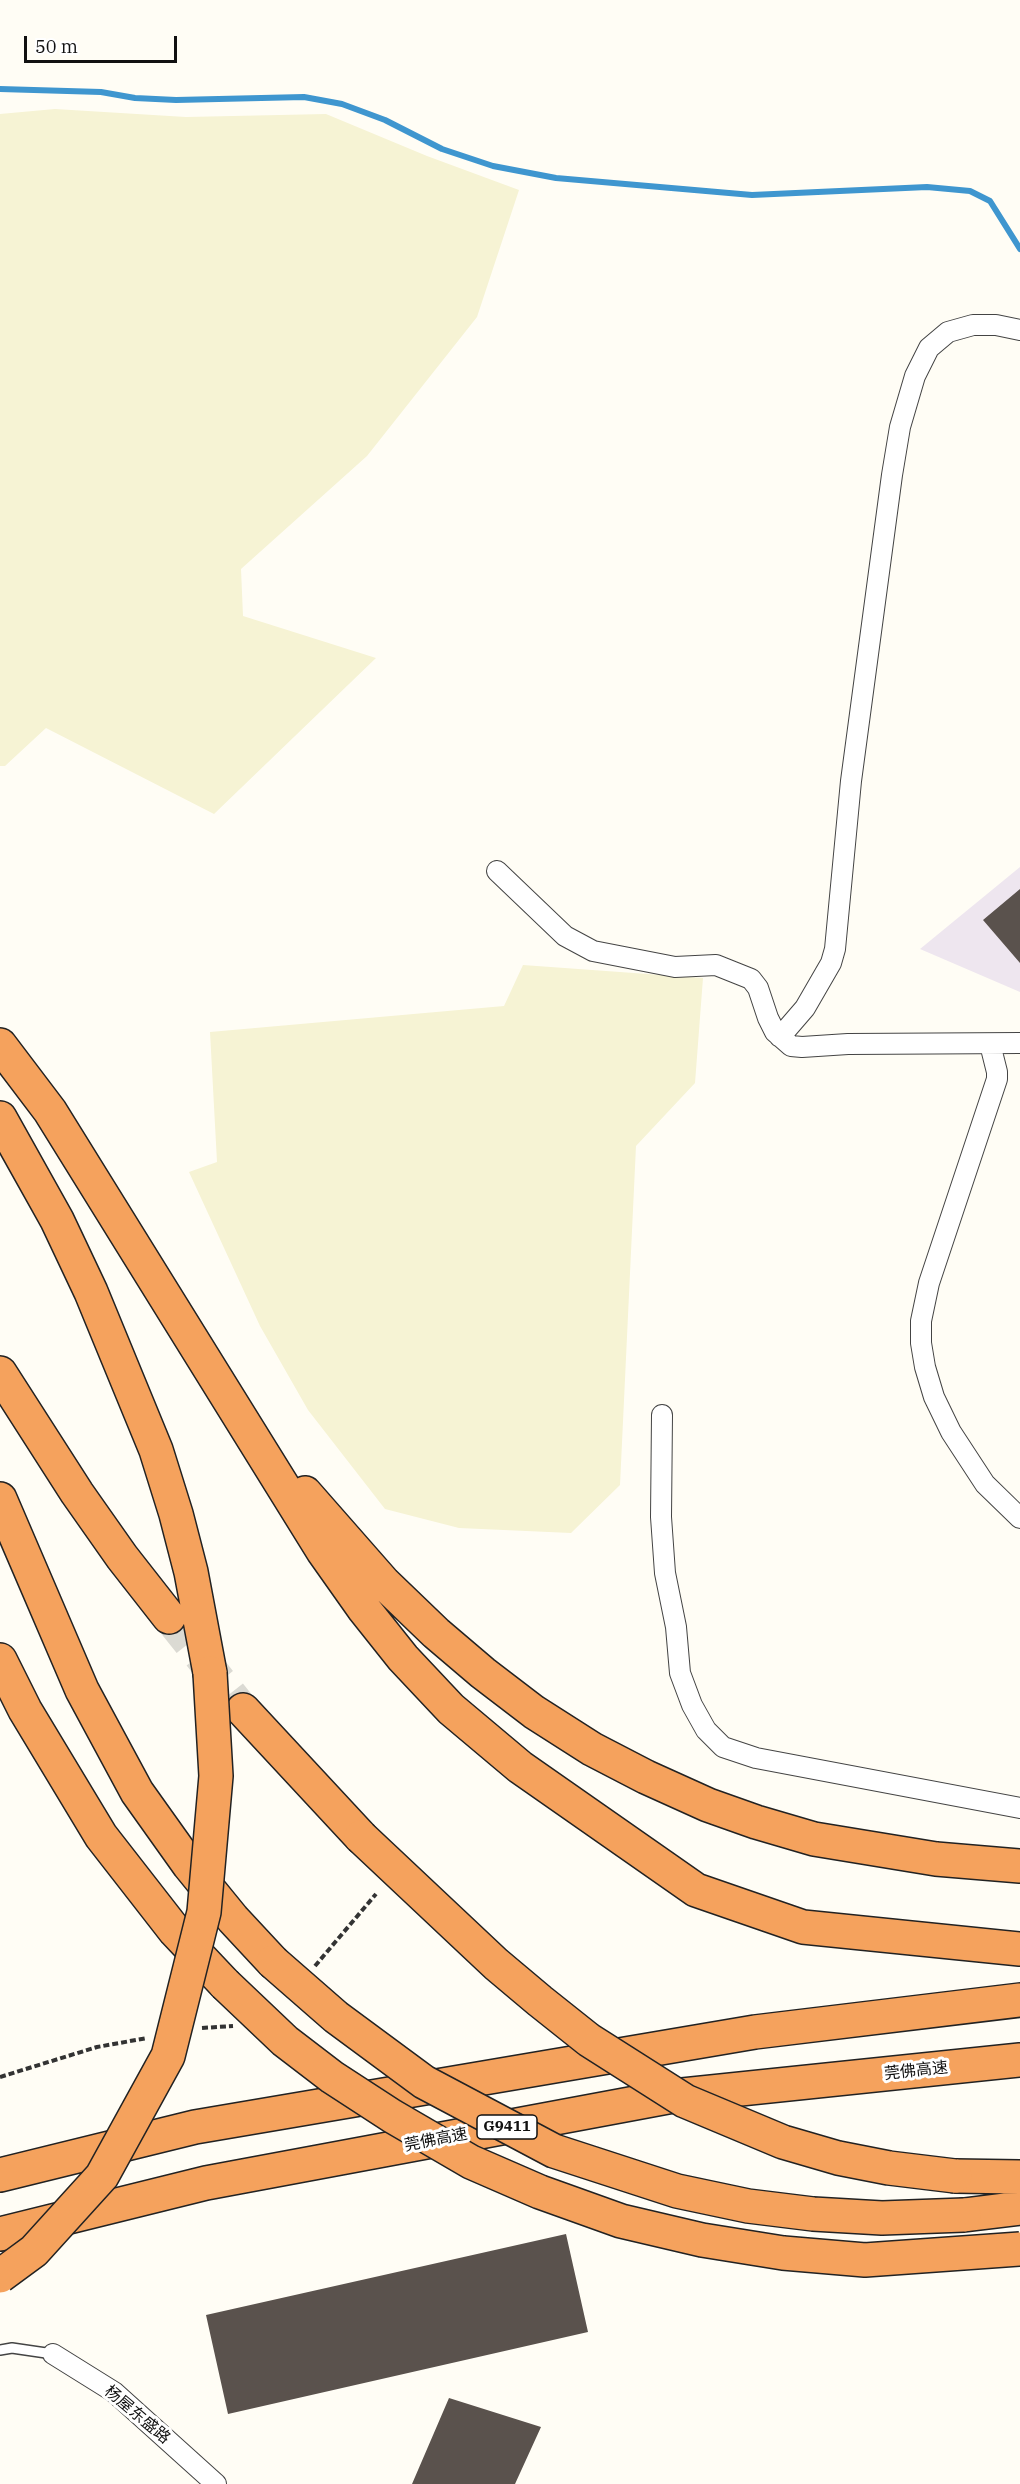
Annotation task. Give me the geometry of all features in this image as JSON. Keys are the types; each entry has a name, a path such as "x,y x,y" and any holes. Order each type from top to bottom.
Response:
{"highway":[{"path":"0,1045 56,1121 162,1289 233,1410 323,1551 364,1609 403,1658 451,1709 520,1767 696,1890 803,1927 1020,1949"},
{"path":"0,1118 57,1220 91,1292 156,1450 191,1572 210,1673 216,1776 204,1912 168,2056 102,2176 34,2251 0,2276"},
{"path":"0,1373 122,1557 169,1617"},
{"path":"233,1410 384,1582 436,1633 517,1699 592,1749 708,1805 814,1839 936,1859 1020,1866"},
{"path":"0,1499 82,1690 137,1792 189,1865 273,1962 336,2017 424,2082 554,2151 609,2171 677,2191 748,2206 813,2214 882,2218 964,2215 1020,2208"},
{"path":"0,1660 25,1710 101,1836 175,1930 225,1984 285,2041 332,2077 392,2116 471,2162 540,2192 621,2221 702,2240 783,2253 865,2260 1020,2249"},
{"path":"243,1710 361,1838 479,1948 589,2040 685,2101 729,2122 783,2142 838,2158 889,2168 955,2176 1020,2177"},
{"path":"0,2175 195,2127 755,2032 1020,2000"},
{"name":"莞佛高速","path":"0,2234 206,2183 673,2096 1020,2060"}],"street":[{"path":"780,1037 805,1008 831,963 835,949 851,780 892,475 900,427 915,376 929,348 948,333 973,325 996,325 1020,330"},
{"path":"497,871 565,936 593,951 675,967 716,965 751,979 758,988 768,1018 780,1037 791,1046 1020,1043"},
{"path":"990,1044 998,1072 997,1079 929,1284 921,1321 921,1343 934,1397 951,1432 985,1484 1020,1518"},
{"path":"662,1415 661,1517 665,1573 676,1626 680,1673 692,1705 706,1730 723,1746 756,1758 1020,1808"},
{"name":"杨屋东盛路","path":"53,2354 114,2392 216,2484"}],"lane":[{"path":"0,2350 12,2349 53,2354"}],"shaded area":[{"path":"55,109 186,117 326,114 427,156 519,190 477,317 367,456 241,569 243,616 376,658 214,814 46,728 5,766 0,766 0,114"},
{"path":"1020,867 1020,992 920,949"},
{"path":"523,965 703,978 695,1083 636,1146 620,1485 571,1533 459,1528 385,1509 308,1410 260,1326 189,1172 217,1162 210,1032 504,1006"}],"building":[{"path":"1020,889 1020,963 983,920"},
{"path":"566,2234 588,2332 228,2414 206,2315"},
{"path":"449,2398 541,2427 515,2484 412,2484"}],"waterway":[{"path":"0,89 101,92 135,98 176,100 304,97 342,104 385,120 442,149 493,166 556,178 752,195 927,187 970,191 990,201 1020,249"}],"tunnel":[{"path":"169,1617 243,1710"}]}
